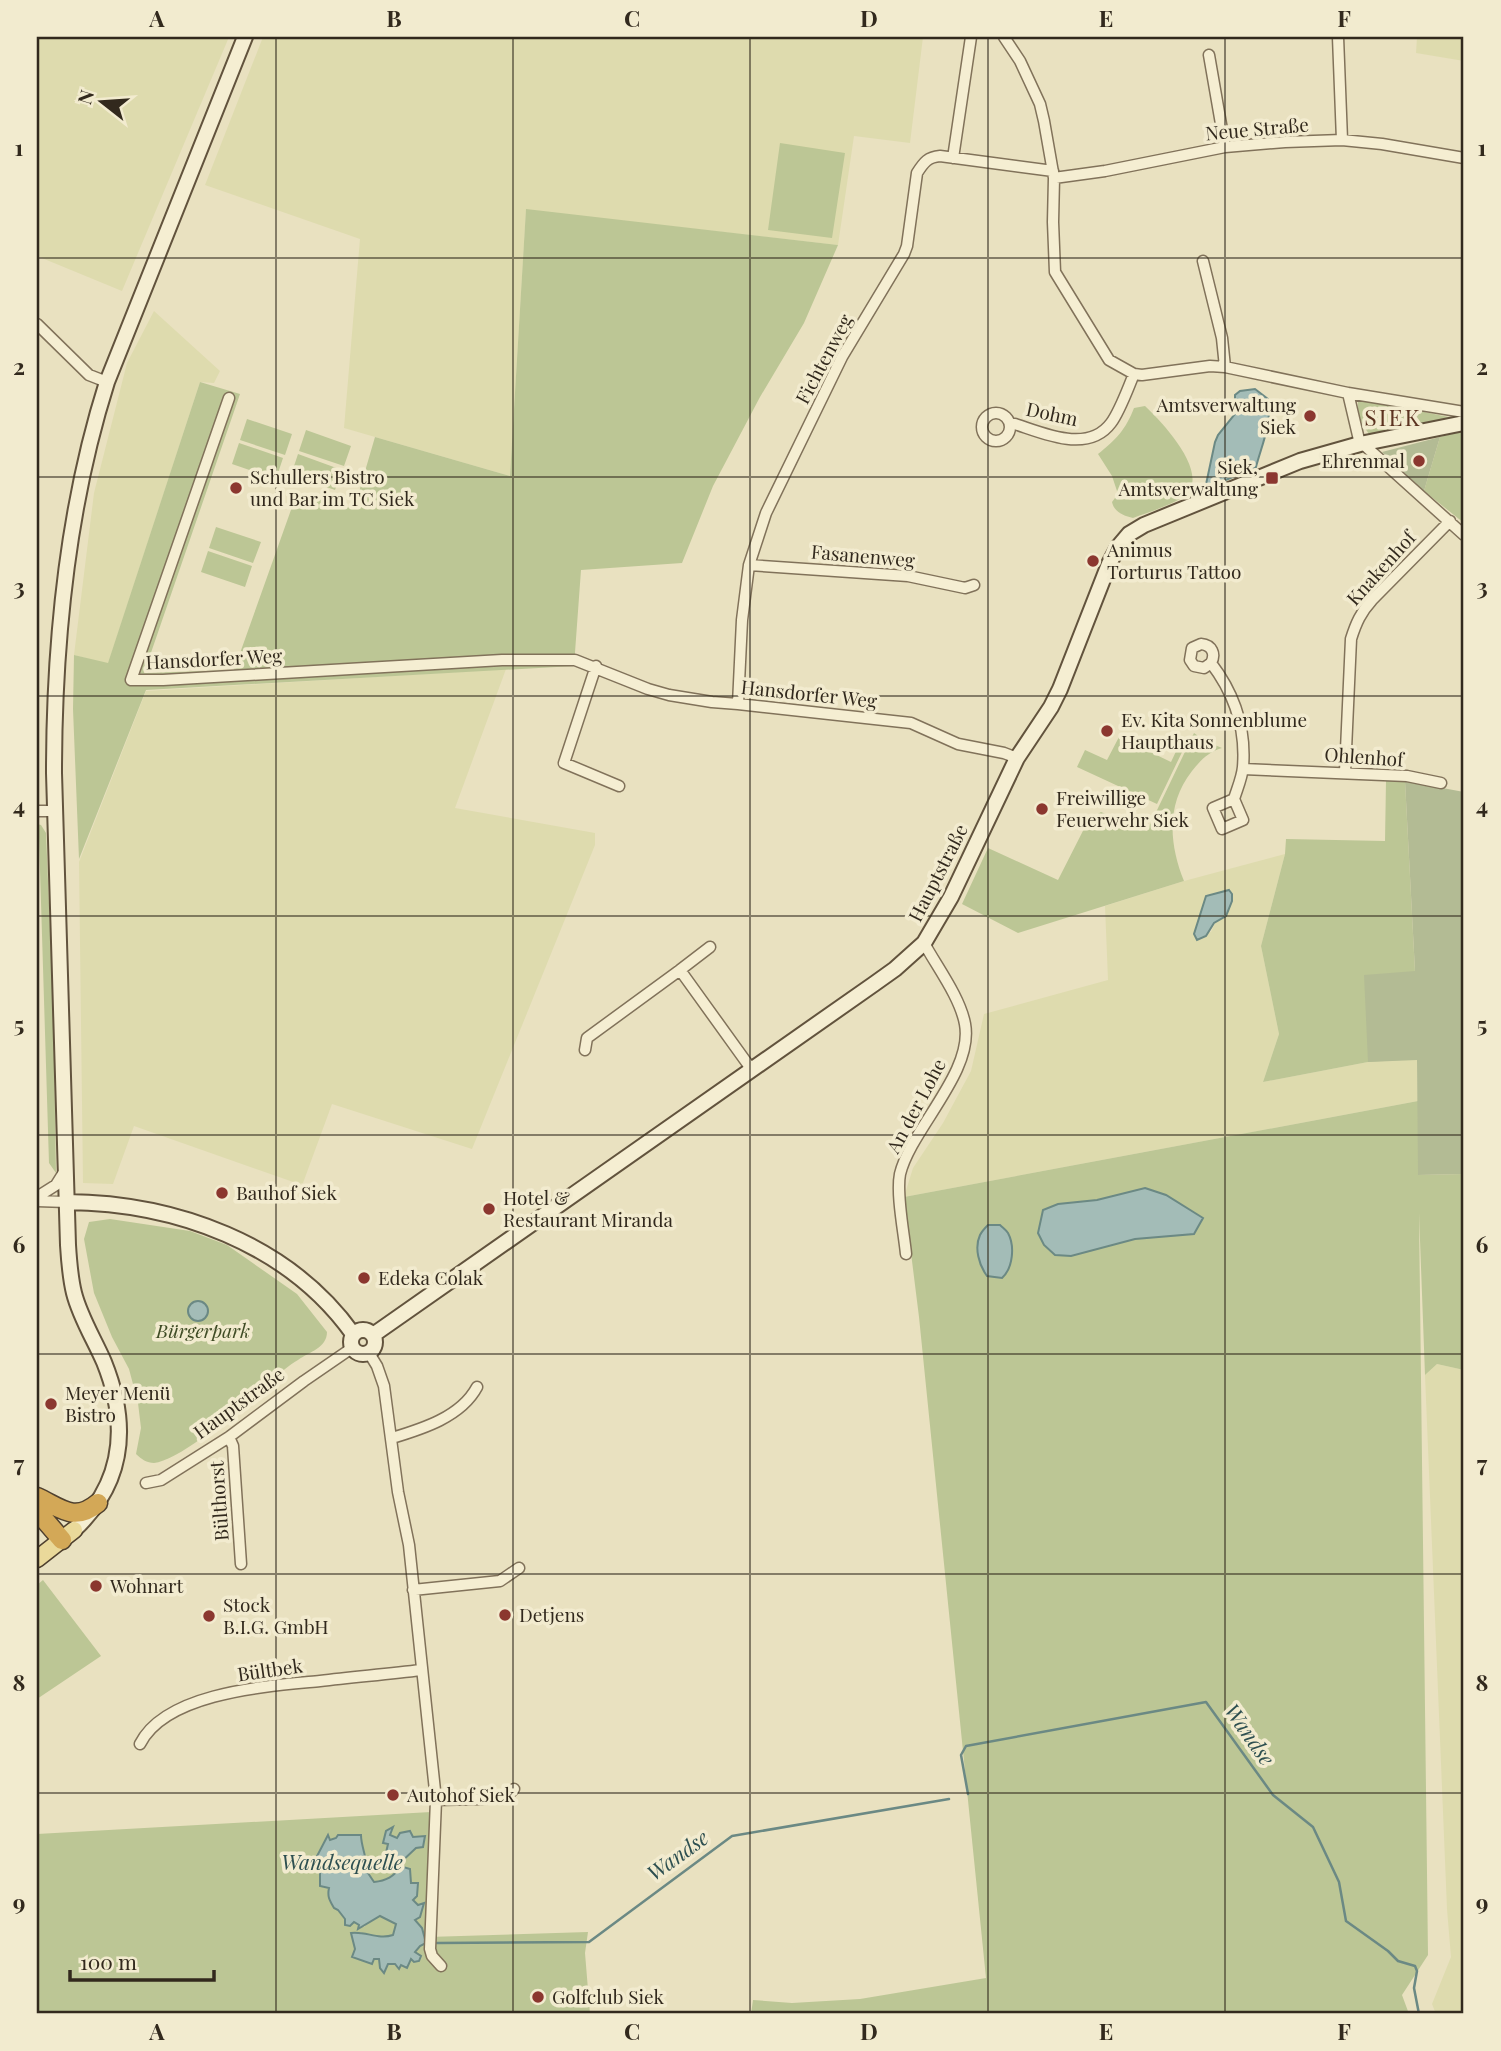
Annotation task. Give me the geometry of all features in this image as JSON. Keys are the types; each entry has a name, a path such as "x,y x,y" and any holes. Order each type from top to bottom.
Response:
{"highway":[{"path":"37,1497 60,1509 81,1514 98,1503"},
{"path":"60,1509 68,1517 68,1535"},
{"path":"37,1511 68,1535"}],"main road":[{"path":"37,1559 68,1535"}],"street":[{"path":"68,1535 98,1503 113,1472 119,1444 113,1388 74,1293 70,1269 55,811 54,704 58,635 67,561 94,423 107,382 245,37"},
{"path":"953,158 971,37"},
{"path":"1004,37 1020,61 1040,104 1054,174 1055,272 1109,360 1133,374 1210,366 1225,367 1348,393 1464,412"},
{"path":"1338,37 1342,140"},
{"path":"1209,55 1225,147"},
{"name":"Neue Straße","path":"1054,174 1105,171 1225,147 1342,140 1464,158"},
{"name":"Fichtenweg","path":"738,704 741,620 748,565 766,513 842,357 904,254 918,173 923,162 932,157 953,158 1054,174"},
{"path":"1203,261 1222,338 1225,367"},
{"path":"37,324 89,375 107,382"},
{"name":"Dohm","path":"1010,425 1076,440 1094,436 1111,424 1133,374"},
{"path":"1348,393 1361,444 1464,535"},
{"name":"Hansdorfer Weg","path":"229,398 131,680 502,660 575,660 670,695 712,702 911,723 958,744 1017,758"},
{"name":"Hauptstraße","path":"373,1335 895,969 924,943 951,897 1017,758 1060,690 1109,564 1129,534 1158,517 1300,461 1361,444 1464,423"},
{"name":"Knakenhof","path":"1345,772 1351,639 1356,623 1371,600 1450,521"},
{"name":"Fasanenweg","path":"748,565 908,576 965,588 974,585"},
{"path":"1211,663 1222,677 1239,719 1243,769 1234,799"},
{"path":"596,666 564,763 619,786"},
{"name":"Ohlenhof","path":"1243,769 1407,776 1441,783"},
{"path":"37,811 55,811"},
{"name":"An der Lohe","path":"906,1255 900,1175 916,1139 959,1063 966,1027 958,1002 924,943"},
{"path":"584,1050 587,1038 710,947"},
{"path":"680,970 752,1070"},
{"path":"37,1199 56,1185 66,1168"},
{"path":"37,1199 156,1211 222,1231 291,1272 325,1300 353,1341 362,1354 369,1353 374,1347 373,1335 365,1329 358,1330 353,1341"},
{"name":"Hauptstraße","path":"146,1483 162,1480 229,1437 353,1341"},
{"path":"369,1353 384,1386 398,1492 409,1545 436,1800 430,1949 432,1956 441,1966"},
{"path":"392,1438 443,1419 472,1397 477,1387"},
{"name":"Bülthorst","path":"229,1437 233,1446 241,1564"},
{"path":"413,1590 500,1581 519,1568"},
{"name":"Bültbek","path":"140,1744 146,1731 178,1710 201,1700 253,1688 421,1670"},
{"path":"436,1800 506,1797 514,1789"}],"shaded area":[{"path":"37,37 229,37 122,291 37,256"},
{"path":"263,37 923,37 910,143 854,136 838,245 526,210 510,476 344,428 360,239 205,185"},
{"path":"1417,37 1464,37 1464,61 1416,53"},
{"path":"154,311 220,371 214,383 200,382 108,664 74,655 94,493 127,363"},
{"path":"506,669 455,808 595,833 595,845 472,1149 332,1104 303,1183 299,1184 134,1126 113,1184 83,1183 79,862 146,691"},
{"path":"1285,854 1261,946 1279,1034 1263,1082 1368,1062 1417,1059 1418,1101 904,1197 913,1168 943,1123 971,1071 984,1014 1108,980 1105,906","holes":["1229,890 1211,932 1194,934 1206,896"]},
{"path":"1437,1364 1464,1370 1464,2014 1436,2014 1432,2004 1451,1957 1425,1375"}],"green space":[{"path":"780,143 845,153 832,238 768,230"},
{"path":"526,209 838,245 804,323 760,397 713,486 682,563 581,570 574,666 146,690 79,859 73,709 74,655 108,663 200,382 240,394 144,673 234,670 297,493 354,509 375,437 510,476"},
{"path":"1361,399 1463,420 1369,434 1359,414 1358,401"},
{"path":"1145,406 1182,449 1192,476 1191,488 1183,497 1133,518 1120,513 1113,505 1112,502 1118,494 1112,476 1098,454 1120,434 1134,408"},
{"path":"247,419 292,434 285,455 240,440"},
{"path":"306,430 351,446 344,466 299,451"},
{"path":"1464,431 1464,523 1424,491 1440,437"},
{"path":"1440,437 1424,491 1382,452"},
{"path":"239,443 283,458 276,479 232,464"},
{"path":"298,454 342,470 335,490 291,475"},
{"path":"216,527 261,542 253,563 209,548"},
{"path":"208,551 252,566 245,587 201,572"},
{"path":"1194,733 1222,748 1209,754 1192,771 1174,811 1175,853 1184,881 1018,933 962,904 988,848 1058,880 1089,819 1101,812 1147,831"},
{"path":"1119,737 1171,762 1179,745 1184,748 1157,804 1077,767 1085,750 1107,760"},
{"path":"1386,781 1405,781 1417,1059 1368,1062 1263,1082 1279,1034 1261,946 1285,854 1286,839 1385,841"},
{"path":"1405,781 1464,792 1464,1174 1418,1175 1417,1060 1368,1062 1364,975 1415,971"},
{"path":"37,824 41,825 46,833 56,1173 49,1163"},
{"path":"1418,1101 1418,1175 1464,1174 1464,1370 1437,1364 1425,1375 1419,1213 1428,1955 1402,1995 1409,2014 751,2014 753,2000 792,2003 860,1999 986,1978 919,1317 904,1197"},
{"name":"Bürgerpark","path":"110,1219 190,1231 227,1245 297,1294 327,1332 321,1346 288,1367 198,1441 166,1460 154,1463 136,1454 141,1428 138,1403 129,1369 94,1293 84,1239 89,1222"},
{"path":"43,1580 101,1656 37,1699 37,1585"},
{"path":"431,1812 428,1937 588,1932 585,1953 590,2014 37,2014 37,1834","holes":["393,1829 390,1835 397,1838 411,1831 416,1848 400,1863 411,1883 417,1883 413,1900 418,1905 423,1904 415,1919 422,1928 424,1939 406,1963 380,1968 379,1959 374,1958 372,1964 360,1932 377,1937 389,1936 393,1935 396,1924 380,1916 370,1920 364,1927 354,1921 345,1920 330,1888 320,1886 322,1849 328,1836 330,1840 360,1835 366,1870 374,1882 385,1880 399,1868 393,1853 386,1856 388,1844 383,1843"]}],"water":[{"path":"1255,389 1268,399 1269,408 1266,434 1256,467 1205,489 1215,442 1235,414 1235,395 1240,391"},
{"path":"1229,890 1232,901 1226,916 1214,923 1206,936 1197,940 1194,934 1206,896"},
{"path":"1145,1188 1166,1195 1203,1218 1194,1234 1135,1239 1071,1256 1055,1255 1044,1245 1038,1233 1043,1210 1058,1204 1097,1200"},
{"path":"988,1225 1000,1225 1010,1238 1011,1263 1002,1278 987,1276 978,1256 978,1240"},
{"path":"198,1301 205,1304 208,1311 205,1318 198,1321 191,1318 188,1311 191,1304"},
{"name":"Wandsequelle","path":"393,1827 390,1835 397,1838 400,1833 410,1831 413,1837 425,1836 423,1847 416,1848 400,1863 410,1869 411,1883 418,1883 417,1896 413,1900 418,1905 424,1903 420,1917 415,1920 422,1928 426,1943 415,1952 421,1956 419,1961 414,1962 411,1959 407,1968 401,1965 399,1969 395,1964 388,1964 384,1973 379,1959 374,1959 372,1964 352,1957 355,1949 351,1933 393,1935 396,1924 380,1916 358,1929 359,1925 354,1922 350,1926 345,1925 345,1919 330,1901 329,1888 320,1886 320,1870 314,1869 316,1858 328,1835 330,1840 338,1835 361,1835 366,1870 374,1882 388,1878 399,1868 393,1854 385,1857 388,1844 383,1843 386,1831"}],"waterway":[{"name":"Wandse","path":"968,1794 961,1755 966,1746 1206,1702 1273,1795 1313,1827 1339,1882 1346,1921 1398,1961 1415,1966 1417,1971 1414,1988 1419,2014"},
{"name":"Wandse","path":"437,1943 589,1942 732,1836 949,1799"}],"place":[{"name":"Amtsverwaltung Siek","path":"1310,416"},
{"name":"Ehrenmal","path":"1419,461"},
{"name":"Siek, Amtsverwaltung","path":"1272,478"},
{"name":"Schullers Bistro und Bar im TC Siek","path":"236,488"},
{"name":"Animus Torturus Tattoo","path":"1093,561"},
{"name":"Ev. Kita Sonnenblume Haupthaus","path":"1107,731"},
{"name":"Freiwillige Feuerwehr Siek","path":"1042,809"},
{"name":"Bauhof Siek","path":"222,1193"},
{"name":"Hotel & Restaurant Miranda","path":"489,1209"},
{"name":"Edeka Colak","path":"364,1278"},
{"name":"Meyer Menü Bistro","path":"51,1404"},
{"name":"Wohnart","path":"96,1586"},
{"name":"Detjens","path":"505,1615"},
{"name":"Stock B.I.G. GmbH","path":"209,1616"},
{"name":"Autohof Siek","path":"393,1795"},
{"name":"Golfclub Siek","path":"538,1997"}],"district":[{"name":"SIEK","path":"1393,418"}]}
